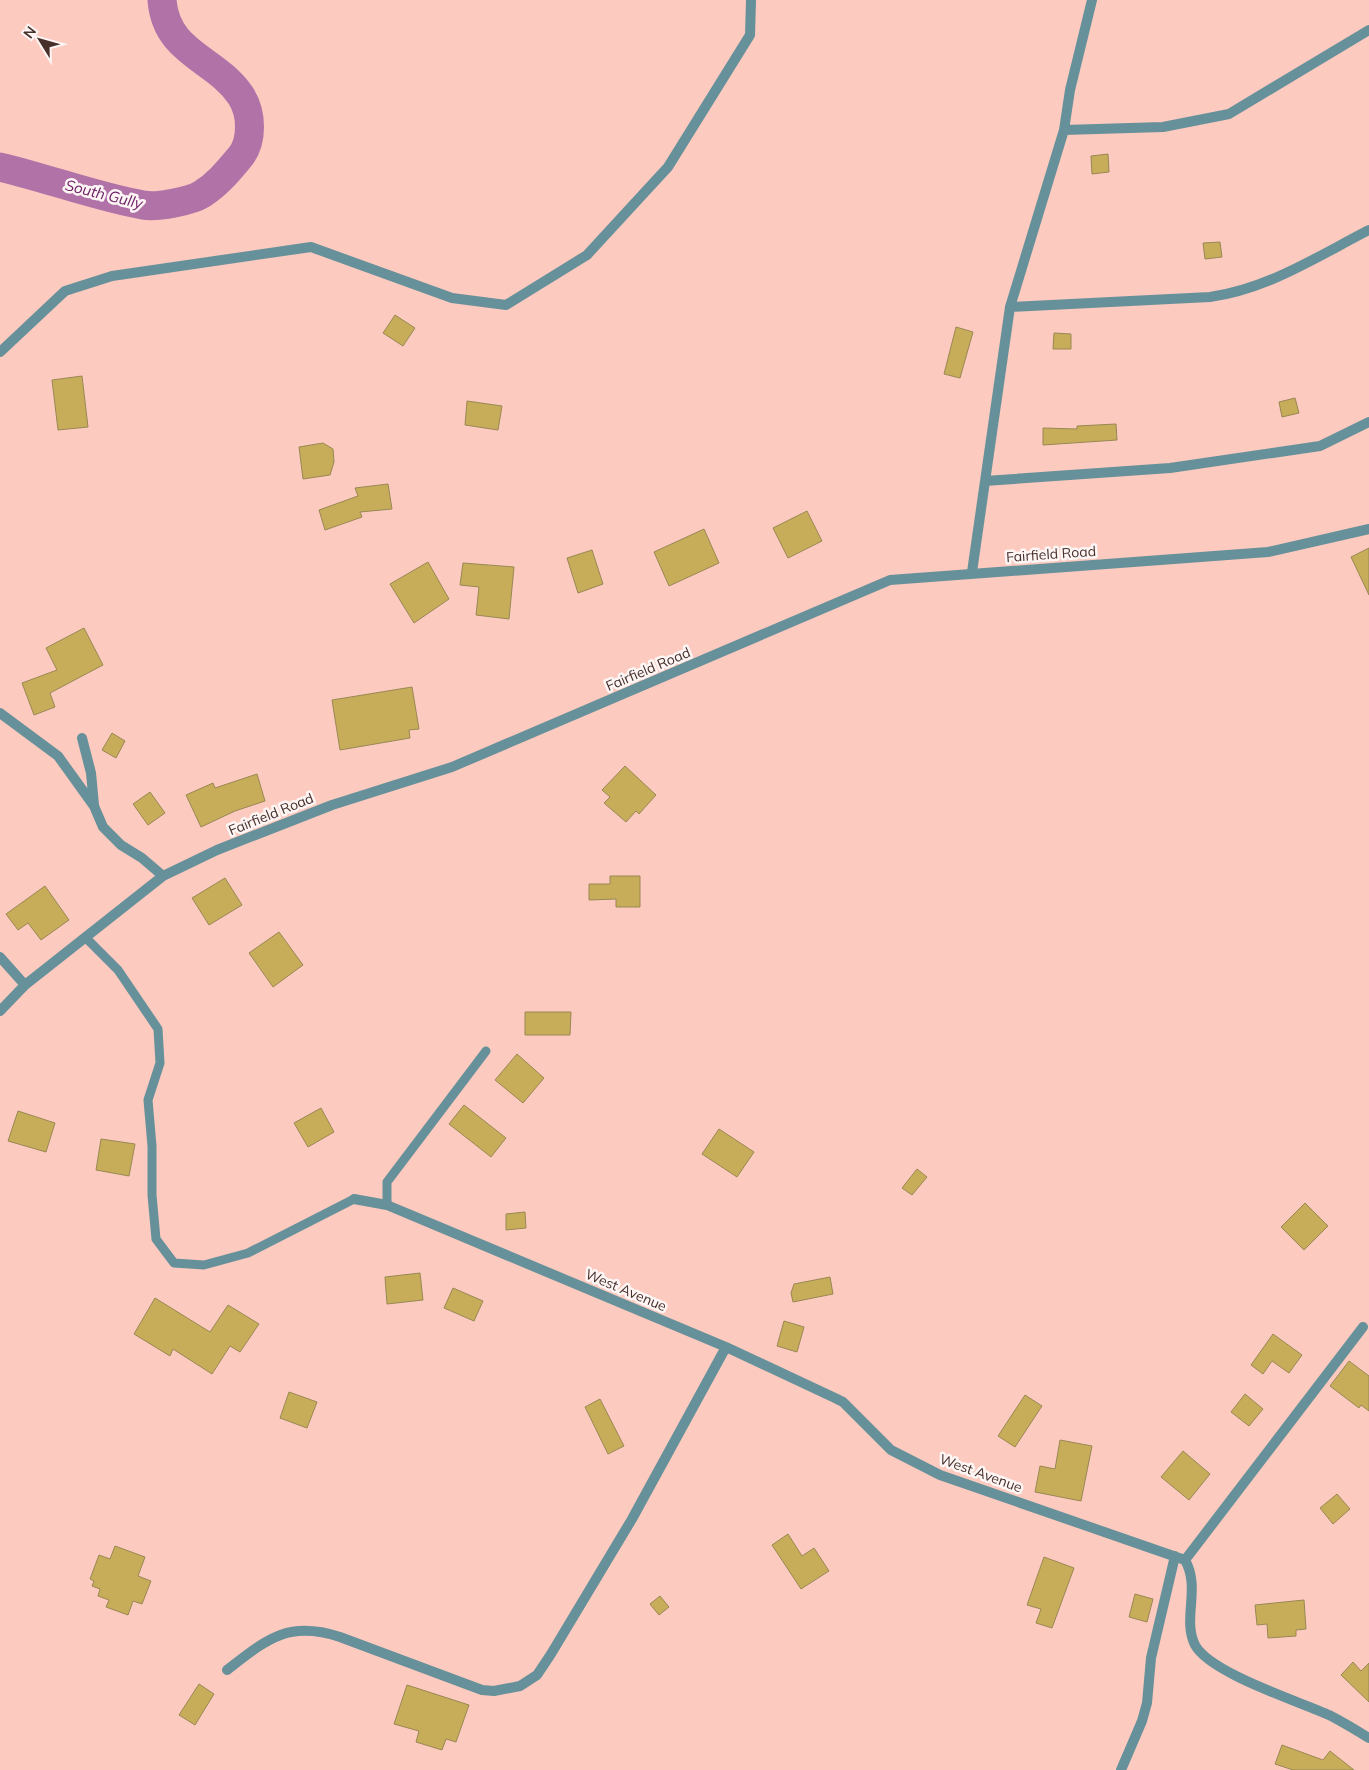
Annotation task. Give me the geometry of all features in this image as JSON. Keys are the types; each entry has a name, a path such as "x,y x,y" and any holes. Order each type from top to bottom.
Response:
{"street":[{"path":"0,352 65,291 112,276 311,247 452,298 506,306 587,255 668,168 750,35 751,0"},
{"path":"972,572 1010,307 1064,130 1071,82 1092,0"},
{"path":"1064,130 1162,127 1229,114 1369,30"},
{"path":"1010,307 1210,296 1233,293 1277,278 1369,230"},
{"path":"985,481 1170,468 1320,446 1369,422"},
{"name":"Fairfield Road","path":"0,1011 26,985 163,876 218,850 332,805 452,767 890,580 972,572 1206,558 1268,552 1369,529"},
{"path":"0,713 58,756 94,806 103,828 121,845 142,858 163,876"},
{"path":"82,738 91,773 94,806"},
{"path":"0,957 26,985"},
{"name":"West Avenue","path":"354,1199 387,1205 726,1347 843,1402 891,1450 940,1475 1180,1558"},
{"path":"1120,1770 1142,1721 1151,1658 1180,1558 1363,1327"},
{"path":"227,1670 263,1642 277,1635 304,1629 331,1634 482,1690 501,1690 520,1686 537,1674 556,1646 632,1519 726,1347"},
{"path":"1180,1558 1192,1572 1191,1634 1202,1656 1222,1669 1330,1716 1369,1738"}],"lane":[{"path":"86,938 118,970 143,1004 158,1029 160,1063 148,1100 152,1146 152,1194 156,1239 174,1263 204,1265 248,1253 354,1199"},
{"path":"387,1205 387,1182 486,1051"}],"building":[{"path":"1108,154 1109,172 1092,174 1091,156"},
{"path":"1220,242 1222,257 1205,259 1203,243"},
{"path":"395,315 415,328 403,346 383,333"},
{"path":"956,327 973,332 960,378 944,374"},
{"path":"1054,333 1071,334 1071,349 1053,349"},
{"path":"82,376 88,427 58,430 52,380"},
{"path":"1295,398 1299,413 1282,417 1279,402"},
{"path":"467,401 502,406 498,430 465,425"},
{"path":"1116,424 1117,440 1043,445 1043,428 1077,429 1077,426"},
{"path":"323,443 333,449 334,462 330,475 303,479 299,447"},
{"path":"388,484 392,509 360,512 362,517 325,530 319,510 358,496 355,488"},
{"path":"807,511 822,541 788,558 773,528"},
{"path":"704,529 719,563 669,586 654,552"},
{"path":"1369,548 1369,595 1351,557"},
{"path":"592,550 603,584 578,593 567,558"},
{"path":"428,562 449,599 414,623 390,584"},
{"path":"463,563 514,567 509,619 476,615 479,587 460,585"},
{"path":"84,628 103,665 50,693 55,707 34,715 22,683 57,670 46,648"},
{"path":"412,687 419,729 409,730 410,738 340,750 332,700"},
{"path":"112,733 125,741 116,758 102,750"},
{"path":"625,766 656,795 639,814 636,811 626,822 604,803 610,797 602,790"},
{"path":"257,774 265,801 235,811 201,827 186,795 213,783 215,788"},
{"path":"150,792 165,813 148,825 133,804"},
{"path":"610,876 640,876 640,907 616,907 616,899 589,900 589,884 610,884"},
{"path":"225,878 242,905 209,925 192,898"},
{"path":"45,886 69,920 41,940 28,923 18,930 6,914"},
{"path":"279,932 303,965 273,987 249,953"},
{"path":"525,1012 571,1012 570,1035 525,1035"},
{"path":"517,1054 544,1078 523,1103 495,1080"},
{"path":"464,1105 506,1138 491,1157 449,1124"},
{"path":"321,1108 334,1132 308,1147 294,1123"},
{"path":"18,1111 55,1123 46,1152 8,1141"},
{"path":"719,1129 754,1152 737,1177 702,1154"},
{"path":"101,1139 135,1144 129,1176 96,1170"},
{"path":"917,1169 927,1177 912,1195 902,1188"},
{"path":"1305,1203 1328,1226 1304,1250 1281,1227"},
{"path":"525,1212 526,1228 506,1230 506,1214"},
{"path":"420,1273 423,1300 387,1304 385,1277"},
{"path":"830,1277 833,1294 793,1302 791,1293 794,1284"},
{"path":"453,1288 483,1301 474,1321 444,1308"},
{"path":"155,1298 210,1332 228,1305 259,1324 240,1352 230,1346 212,1374 173,1349 170,1356 134,1334"},
{"path":"784,1321 804,1327 797,1352 777,1346"},
{"path":"1273,1334 1302,1355 1289,1373 1272,1361 1263,1374 1251,1365"},
{"path":"1349,1361 1369,1376 1369,1411 1361,1405 1359,1408 1330,1386"},
{"path":"289,1392 317,1402 307,1428 280,1418"},
{"path":"1245,1394 1263,1409 1249,1426 1231,1412"},
{"path":"1025,1395 1042,1406 1015,1447 998,1436"},
{"path":"600,1399 624,1446 608,1454 585,1407"},
{"path":"1060,1440 1092,1446 1081,1501 1035,1492 1040,1466 1055,1469"},
{"path":"1183,1451 1210,1474 1189,1500 1161,1477"},
{"path":"1337,1494 1350,1509 1333,1524 1320,1508"},
{"path":"788,1534 802,1556 814,1548 829,1571 801,1589 772,1545"},
{"path":"115,1546 145,1557 138,1576 151,1581 142,1604 133,1601 128,1615 106,1607 109,1600 98,1596 100,1589 92,1586 94,1581 90,1579 99,1555 110,1559"},
{"path":"1044,1557 1074,1568 1052,1628 1036,1623 1041,1609 1027,1605"},
{"path":"1135,1594 1153,1599 1147,1622 1129,1617"},
{"path":"660,1596 669,1607 659,1615 650,1604"},
{"path":"1304,1600 1306,1629 1296,1630 1296,1636 1268,1638 1267,1624 1257,1625 1255,1605"},
{"path":"1353,1662 1361,1671 1369,1663 1369,1702 1341,1675"},
{"path":"199,1684 214,1694 195,1725 179,1715"},
{"path":"407,1685 469,1705 456,1742 446,1739 442,1750 416,1742 419,1731 394,1724"},
{"path":"1282,1745 1323,1760 1330,1751 1354,1770 1293,1770 1275,1764"}],"waterway":[{"name":"South Gully","path":"0,167 126,202 149,206 197,197 223,177 240,157 247,143 250,127 245,103 231,83 182,44 166,18 162,0"}]}
